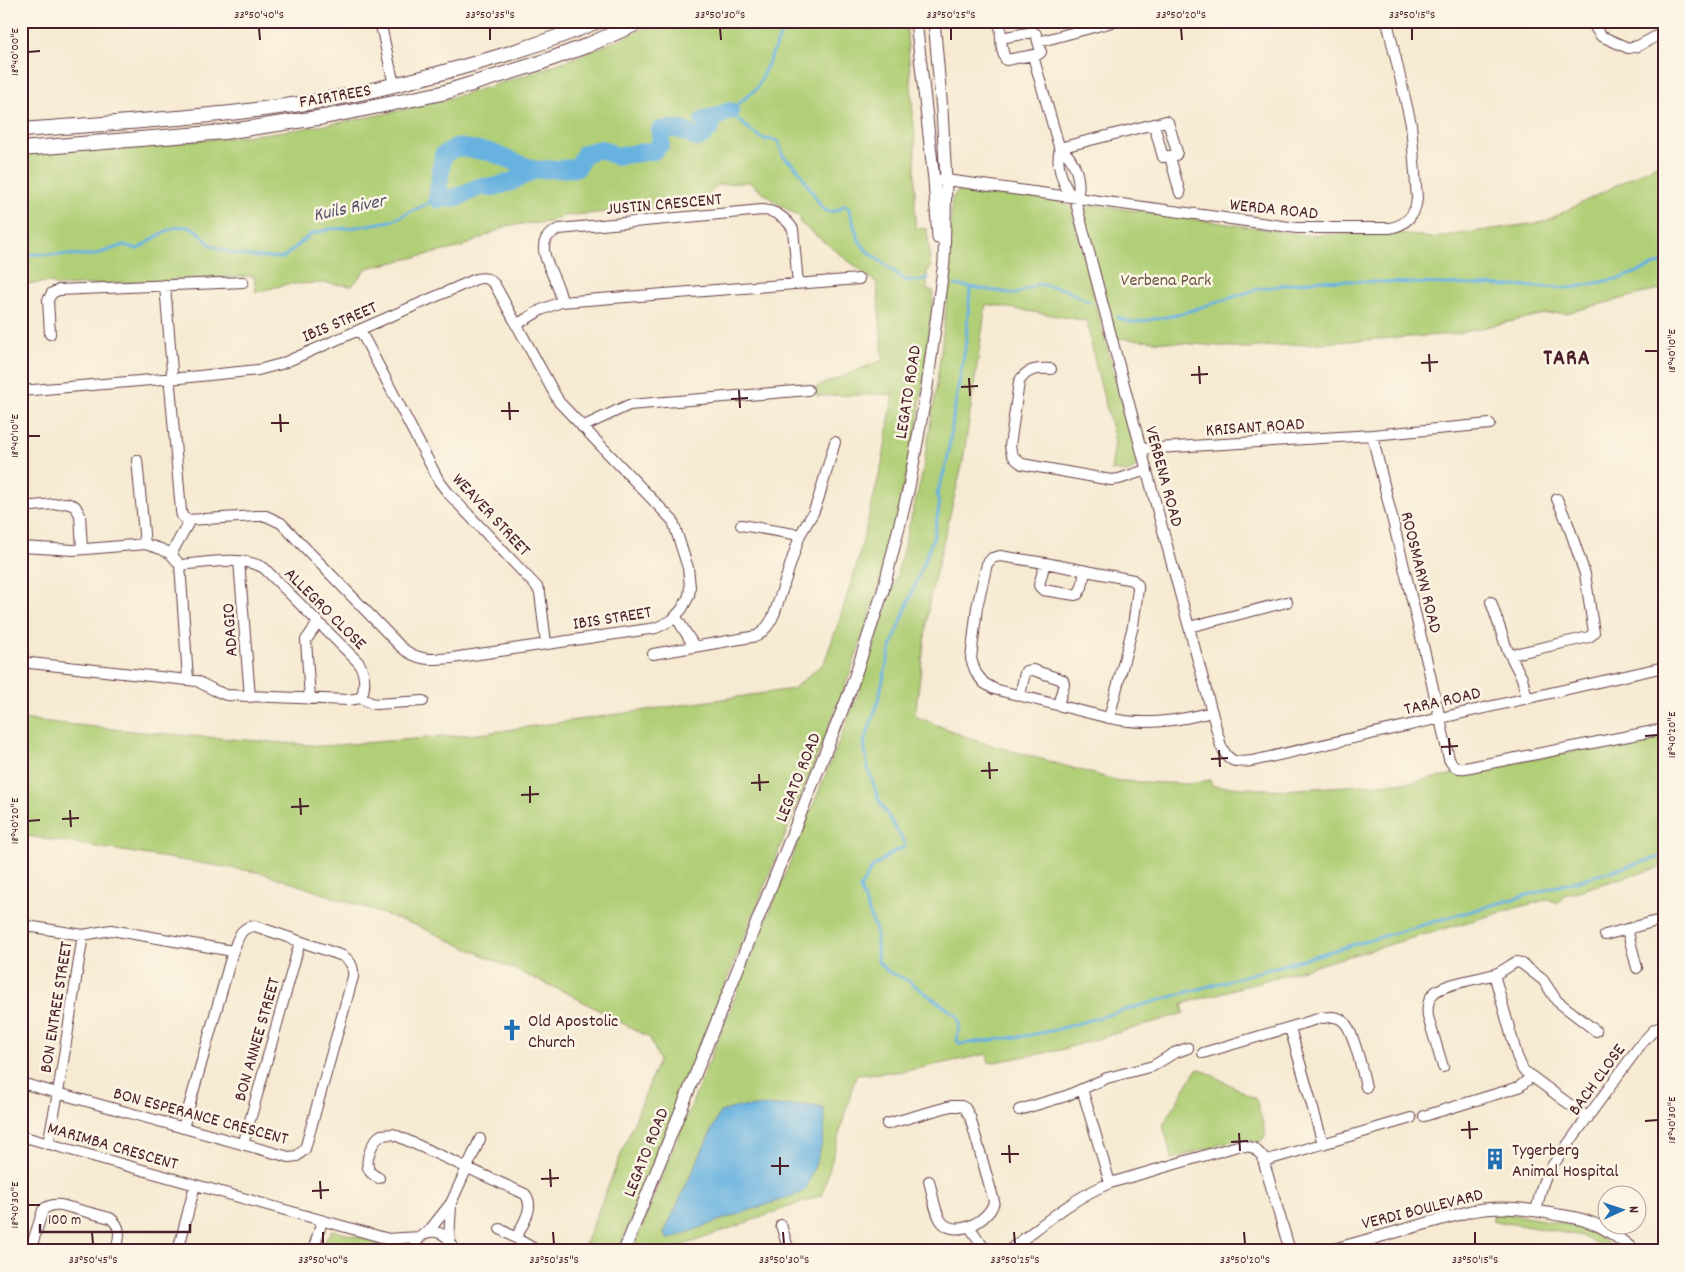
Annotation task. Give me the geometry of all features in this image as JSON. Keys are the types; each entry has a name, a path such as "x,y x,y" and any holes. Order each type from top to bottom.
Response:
{"main road":[{"name":"FAIRTREES","path":"21,130 183,117 331,99 479,63 526,49 598,21"},
{"name":"FAIRTREES","path":"21,150 224,132 324,117 410,100 468,86 537,64 586,46 642,21"}],"street":[{"path":"380,21 394,85"},
{"name":"LEGATO ROAD","path":"916,21 940,180"},
{"name":"LEGATO ROAD","path":"624,1251 850,691 883,591 909,487 927,387 944,262 940,180 942,110 934,21"},
{"path":"1000,21 1001,38 1006,60 1033,56 1041,52 1036,34 1033,32 1001,38"},
{"path":"1038,42 1116,21"},
{"name":"WERDA ROAD","path":"940,180 1297,228 1390,228 1403,224 1411,216 1416,203 1413,152 1408,110 1387,21"},
{"path":"1594,21 1596,30 1601,36 1628,48 1638,46 1664,32"},
{"name":"VERBENA ROAD","path":"1033,56 1060,149 1058,158 1066,189 1075,199 1221,746 1229,759"},
{"path":"1060,149 1166,121 1168,122 1177,152 1176,155 1170,157 1180,193"},
{"name":"JUSTIN CRESCENT","path":"561,302 561,296 548,266 545,253 546,239 553,232 762,210 768,210 777,214 793,228 798,284"},
{"name":"IBIS STREET","path":"21,391 265,369 476,279 485,278 495,285 559,402 673,521 690,578 689,596 676,617 656,628 432,660 420,659 401,647 281,523 266,516 190,520"},
{"path":"516,325 541,310 561,302 859,279"},
{"path":"50,334 47,304 49,296 60,290 243,282"},
{"path":"165,285 170,386 181,511 184,518 190,520 171,554"},
{"name":"WEAVER STREET","path":"360,330 439,481 448,494 537,587 540,593 546,644"},
{"path":"1051,369 1032,369 1022,376 1019,382 1010,446 1013,456 1017,461 1022,464 1111,480 1146,470"},
{"path":"582,427 629,405 808,390"},
{"name":"KRISANT ROAD","path":"1141,450 1372,435 1490,424"},
{"name":"ROOSMARYN ROAD","path":"1372,435 1449,759 1452,765 1459,768 1664,729"},
{"path":"653,654 757,636 766,629 775,612 800,535 818,500 835,442"},
{"path":"137,460 144,544"},
{"path":"1510,655 1589,637 1594,633 1585,574 1568,524 1557,499"},
{"path":"21,507 66,503 75,506 80,515 82,549"},
{"path":"741,525 800,535"},
{"path":"21,547 61,550 144,544 162,549 171,554 180,565 188,679"},
{"path":"1109,718 1133,626 1138,585 1133,580 1045,563 1000,556 992,558 987,564 977,607 971,660 976,673 984,683 994,689 1109,718 1139,722 1159,722 1192,718 1212,712"},
{"name":"ALLEGRO CLOSE","path":"180,565 240,561 251,562 264,568 359,663 362,669 364,686 361,698"},
{"name":"ADAGIO","path":"240,561 250,697"},
{"path":"1045,563 1040,585 1043,590 1078,594 1082,587 1085,571"},
{"path":"1189,627 1288,602"},
{"path":"1491,602 1510,655 1522,678 1527,698"},
{"path":"676,617 694,646"},
{"path":"310,699 306,640 318,623"},
{"path":"21,639 22,662 188,679 202,682 221,694 310,699 348,700 361,698 376,704 423,701"},
{"name":"TARA ROAD","path":"1229,759 1235,762 1252,761 1664,667"},
{"path":"1020,695 1024,673 1033,670 1063,680 1064,684 1058,705"},
{"path":"1605,936 1664,919"},
{"path":"21,925 83,935 111,930 233,951"},
{"name":"BON ESPERANCE CRESCENT","path":"21,1083 243,1145 290,1157 297,1156 305,1149 353,977 354,970 352,964 343,956 255,926 242,930 233,951 183,1128"},
{"path":"1627,930 1638,968"},
{"name":"BON ENTREE STREET","path":"48,1144 83,935"},
{"name":"BON ANNEE STREET","path":"243,1145 300,942"},
{"path":"1443,1067 1428,1017 1427,1008 1430,997 1444,987 1494,974 1514,963 1521,963 1543,980 1557,1001 1596,1031"},
{"path":"1494,974 1523,1070 1588,1118"},
{"path":"1203,1053 1330,1017 1343,1020 1351,1033 1366,1086"},
{"name":"BACH CLOSE","path":"1536,1211 1547,1173 1641,1044 1654,1030 1664,1025"},
{"path":"1290,1028 1324,1144"},
{"path":"1019,1110 1082,1089 1108,1078 1153,1066 1174,1053 1188,1048"},
{"path":"1424,1116 1519,1087 1531,1077"},
{"path":"1082,1089 1110,1183"},
{"path":"887,1124 951,1106 965,1108 970,1117 994,1201 992,1209 988,1214 969,1226 951,1228 942,1223 940,1219 928,1181"},
{"path":"1264,1161 1411,1118"},
{"path":"379,1178 370,1171 368,1161 373,1143 385,1133 393,1134 525,1194 528,1197 530,1209 516,1238"},
{"name":"MARIMBA CRESCENT","path":"21,1136 386,1238 424,1235"},
{"path":"414,1251 417,1241 452,1203 480,1139"},
{"path":"1008,1251 1079,1199 1098,1188 1241,1145 1254,1148 1262,1156 1290,1251"},
{"name":"MARIMBA CRESCENT","path":"178,1251 195,1185"},
{"path":"449,1239 452,1203"},
{"path":"30,1251 43,1210 54,1204 110,1218 116,1222 120,1232 116,1251"},
{"name":"VERDI BOULEVARD","path":"1328,1251 1479,1209 1513,1208 1573,1218 1596,1224 1635,1251"},
{"path":"313,1251 322,1221"},
{"path":"781,1225 789,1251"},
{"path":"969,1226 986,1251"},
{"path":"500,1229 533,1248"},
{"path":"424,1235 442,1233 449,1239 454,1251"},
{"name":"MARIMBA CRESCENT","path":"386,1238 405,1251"}],"green space":[{"path":"661,21 906,21 915,139 915,228 927,229 931,269 927,271 927,287 925,289 933,291 932,312 917,427 888,556 849,676 618,1251 582,1251 659,1060 650,1038 567,993 418,926 263,873 21,835 21,719 141,732 323,746 479,734 793,689 824,663 857,564 883,460 893,394 817,396 816,387 883,360 877,283 800,223 800,217 774,201 749,182 717,185 702,203 563,216 549,222 509,225 462,247 367,268 352,286 325,283 288,284 256,292 254,276 57,286 50,282 24,284 21,287 21,155 265,134 393,112 439,101 529,74 574,58"},
{"name":"Verbena Park","path":"1664,161 1664,288 1566,313 1544,314 1455,334 1245,348 1115,338 1083,215 1086,208 1095,205 1306,235 1397,232 1430,238 1544,222"},
{"path":"964,189 1063,202 1072,209 1104,337 1138,459 1136,467 1128,472 1111,470 1115,441 1095,363 1087,321 986,304 963,461 930,597 915,716 977,741 1119,781 1189,784 1210,780 1212,786 1283,790 1412,782 1664,734 1664,866 1564,895 1558,903 1548,899 1182,1004 1184,1013 1060,1050 989,1063 987,1054 906,1071 856,1075 822,1195 668,1251 632,1251 860,690 897,574 922,475 936,391 947,300 952,199 956,193"},
{"path":"1201,1069 1256,1099 1266,1135 1259,1143 1239,1139 1172,1159 1163,1125 1196,1070"},
{"path":"1493,1213 1504,1213 1576,1226 1593,1233 1619,1251 1605,1251 1582,1236 1493,1222"},
{"path":"332,1230 391,1246 400,1251 323,1251 326,1239"}],"water":[{"path":"806,1105 823,1108 825,1128 817,1159 806,1189 801,1193 668,1240 664,1233 720,1112 738,1107"}],"waterway":[{"path":"787,21 757,88 730,111 746,127 760,137 779,142 783,156 798,169 822,208 829,212 838,210 845,205 848,207 859,240 866,250 905,280 918,281 928,278"},
{"name":"Kuils River","path":"535,170 511,182 493,187 479,187 458,197 437,199 443,155 456,147 490,152 535,170 577,168 585,153 601,149 616,156 654,151 661,144 660,130 677,129 695,137 701,137 711,127 703,121 730,111"},
{"name":"Kuils River","path":"21,254 94,255 124,245 138,249 166,231 182,226 190,227 197,231 211,245 229,252 247,256 283,258 311,234 330,229 350,228 391,221 437,199"},
{"path":"1117,317 1129,322 1137,322 1177,315 1258,289 1318,280 1571,288 1621,278 1664,262"},
{"path":"955,285 1016,294 1038,284 1063,289 1090,302"},
{"path":"969,287 965,349 947,462 937,494 939,507 934,536 891,647 877,705 864,743 868,768 879,801 905,844 903,848 893,852 872,868 860,888 876,931 878,961 887,971 907,980 956,1015 959,1021 957,1040 960,1044 1025,1036 1055,1030 1664,856"}],"place":[{"name":"Old Apostolic Church","path":"512,1030"},
{"name":"Tygerberg Animal Hospital","path":"1495,1159"}],"district":[{"name":"TARA","path":"1567,356"}]}
